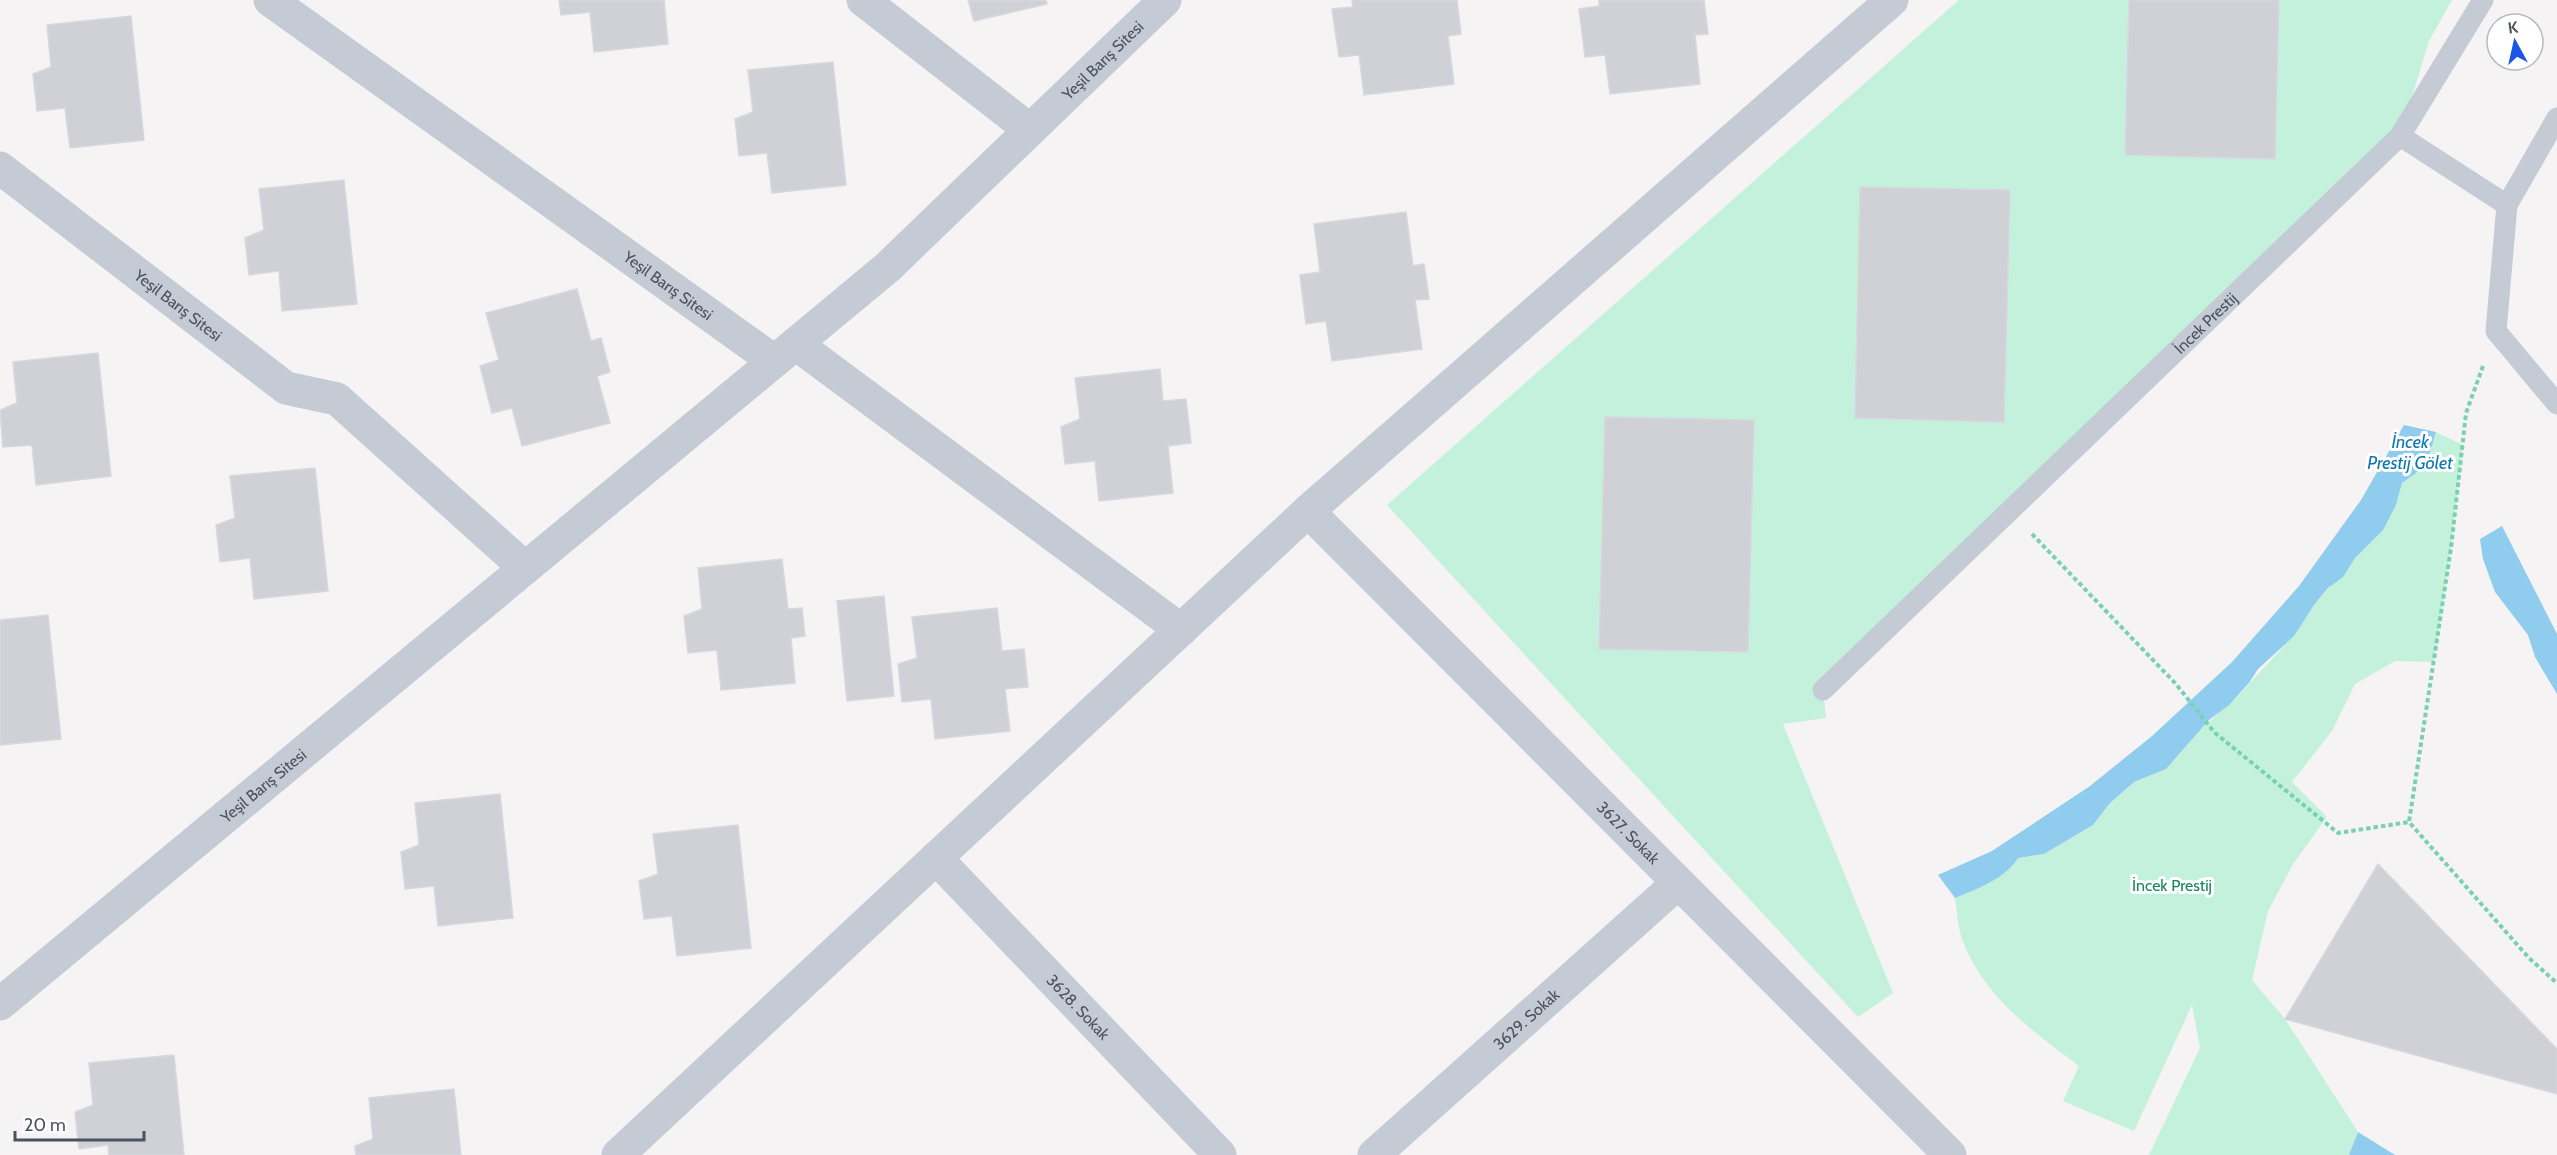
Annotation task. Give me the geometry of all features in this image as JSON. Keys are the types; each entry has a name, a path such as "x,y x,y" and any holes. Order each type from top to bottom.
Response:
{"street":[{"name":"Yeşil Barış Sitesi","path":"270,0 785,353"},
{"path":"863,0 1030,130"},
{"name":"Yeşil Barış Sitesi","path":"0,1004 888,267 1165,0"},
{"path":"618,1155 1308,511 1892,0"},
{"name":"Yeşil Barış Sitesi","path":"0,168 286,388 337,399 525,568"},
{"path":"785,353 1181,630"},
{"name":"3627. Sokak","path":"1308,511 1950,1155"},
{"name":"3628. Sokak","path":"936,858 1220,1155"},
{"name":"3629. Sokak","path":"1374,1155 1678,883"}],"lane":[{"name":"İncek Prestij","path":"1823,690 2400,136 2482,0"},
{"path":"2557,118 2507,205 2496,331 2557,404"},
{"path":"2400,136 2507,205"}],"path":[{"path":"2409,822 2451,548 2466,413 2496,331"},
{"path":"2010,511 2176,684 2214,732 2338,833 2409,822"},
{"path":"2409,822 2529,958 2557,983"}],"green space":[{"path":"1959,0 2452,0 2429,41 2400,136 1823,690 1826,718 1783,724 1893,993 1858,1017 1387,505"},
{"name":"İncek Prestij","path":"2436,432 2463,445 2434,662 2395,661 2355,684 2332,731 2292,782 2327,817 2293,864 2268,911 2252,980 2285,1019 2358,1132 2349,1155 2149,1155 2200,1048 2192,1005 2134,1131 2063,1101 2079,1066 2011,1011 1983,978 1962,939 1955,898 1998,878 2018,858 2044,854 2093,825 2110,803 2134,782 2166,769 2201,729 2239,695 2283,647 2314,605 2368,543 2396,506 2402,483 2426,466"}],"water":[{"name":"İncek Prestij Gölet","path":"2404,425 2436,432 2426,466 2402,483 2396,505 2383,530 2355,558 2343,577 2328,588 2294,636 2258,669 2229,705 2209,720 2166,769 2134,782 2110,803 2093,825 2044,854 2018,858 1998,878 1955,898 1938,875 1992,851 2090,786 2152,736 2232,662 2299,586 2361,500"},
{"path":"2502,526 2557,634 2557,694 2535,657 2528,635 2495,592 2483,559 2480,539"},
{"path":"2358,1132 2395,1155 2349,1155"}],"building":[{"path":"559,0 664,0 668,44 594,52 590,12 561,15"},
{"path":"968,0 1046,0 1047,4 974,21"},
{"path":"1352,0 1457,0 1461,34 1448,36 1454,84 1364,95 1359,55 1339,57 1332,9 1353,7"},
{"path":"1599,0 1704,0 1708,34 1695,35 1700,84 1610,94 1605,55 1585,57 1579,9 1599,6"},
{"path":"2129,0 2279,0 2275,159 2125,155"},
{"path":"131,16 144,140 70,148 65,108 37,111 33,74 51,67 47,25"},
{"path":"833,62 846,185 772,193 767,153 739,156 735,119 753,112 748,70"},
{"path":"344,180 357,304 282,311 279,271 249,275 245,238 264,230 259,189"},
{"path":"1860,187 2010,190 2004,422 1855,418"},
{"path":"1406,212 1413,266 1424,264 1429,299 1415,300 1422,349 1332,361 1326,321 1306,324 1300,275 1320,272 1314,224"},
{"path":"577,289 591,341 601,338 610,372 597,376 610,423 522,446 512,408 492,413 480,366 499,360 486,313"},
{"path":"98,353 111,476 36,485 32,445 3,447 0,410 17,403 13,362"},
{"path":"1160,369 1163,401 1186,399 1191,443 1168,446 1173,493 1099,501 1095,461 1065,464 1061,427 1080,419 1075,378"},
{"path":"1605,417 1754,420 1748,652 1599,649"},
{"path":"315,468 328,591 254,599 250,558 220,562 216,525 235,518 230,476"},
{"path":"782,559 788,609 802,608 805,636 791,638 795,683 721,690 717,650 688,653 684,616 702,609 698,568"},
{"path":"884,596 894,696 847,701 837,601"},
{"path":"997,608 1002,651 1024,649 1028,687 1005,689 1010,731 935,739 931,699 902,702 898,664 917,658 912,617"},
{"path":"48,615 61,739 0,745 0,620"},
{"path":"500,794 513,918 438,926 434,886 405,889 401,852 419,845 415,803"},
{"path":"738,825 751,948 677,956 672,916 644,919 639,881 658,874 653,834"},
{"path":"2378,864 2557,1049 2557,1094 2285,1019"},
{"path":"174,1055 184,1155 109,1155 108,1145 79,1149 75,1112 93,1105 89,1063"},
{"path":"454,1089 461,1155 356,1155 355,1146 373,1139 369,1098"}]}
